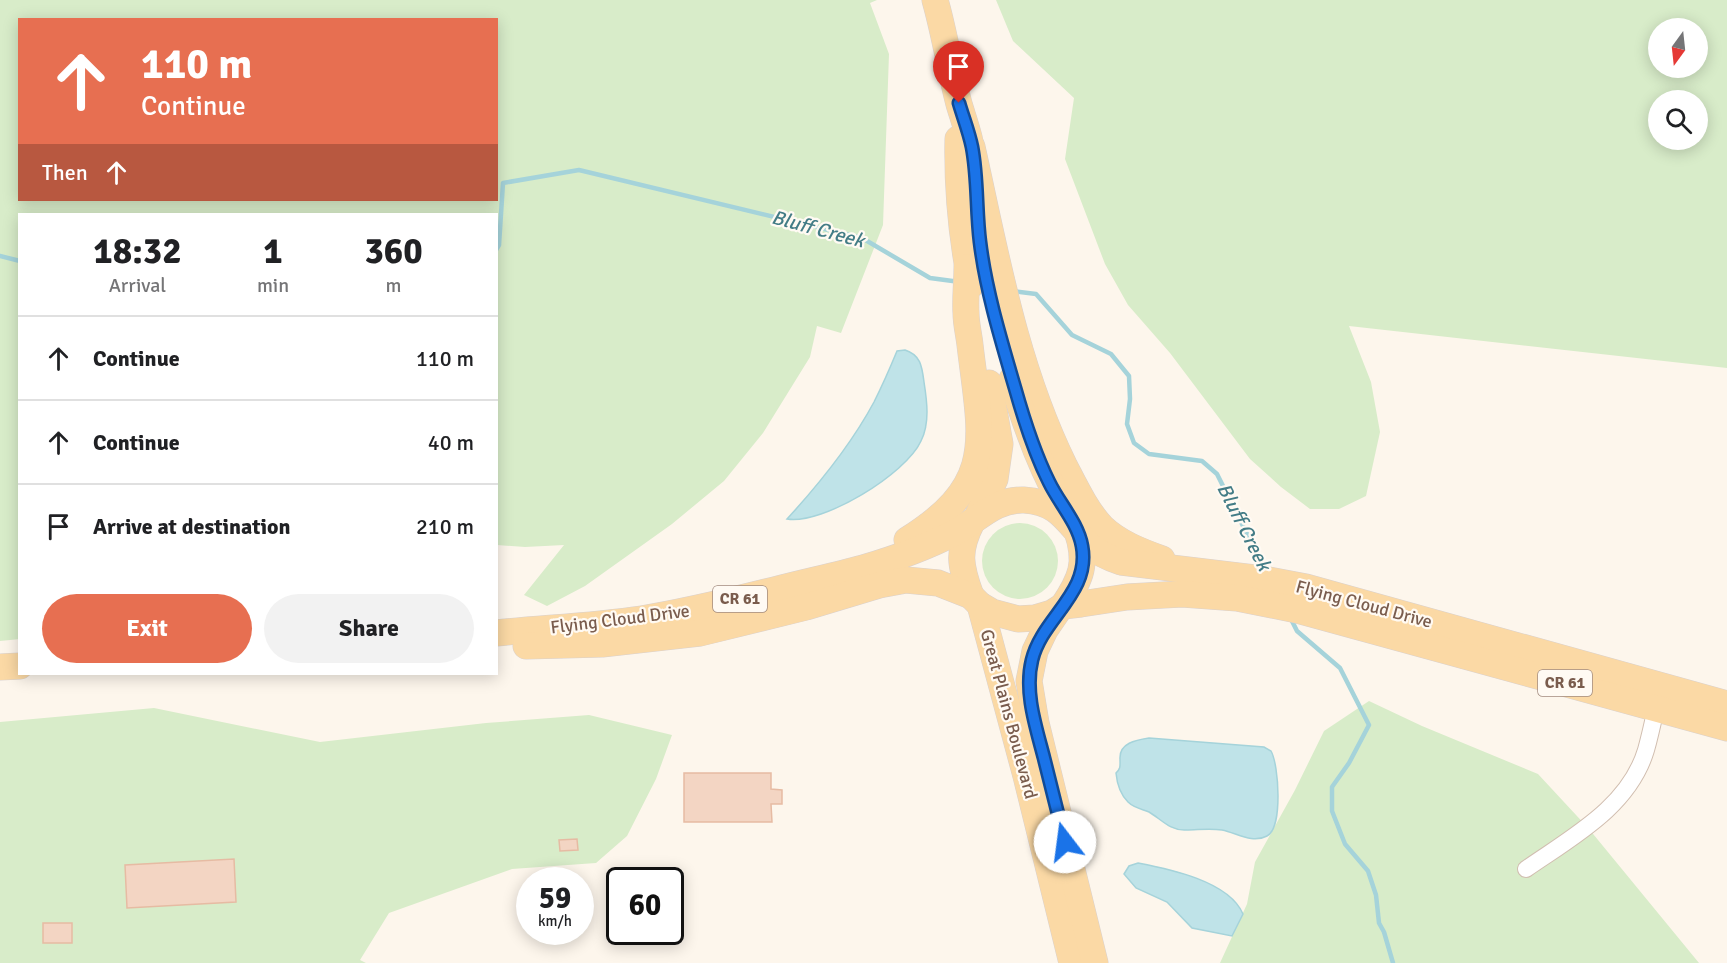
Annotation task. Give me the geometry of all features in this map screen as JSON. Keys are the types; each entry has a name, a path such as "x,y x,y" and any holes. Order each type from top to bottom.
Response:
{"main road":[{"path":"935,0 946,39 959,103 972,147 1000,444 995,479 964,542 961,559 965,579 976,600"},
{"path":"959,103 958,164 967,267 966,314 991,337 1033,392 1060,455 1088,508 1100,525 1112,536 1143,552 1164,559 1221,571"},
{"path":"991,337 1049,483 1075,528 1082,546 1082,568 1075,589 1061,609"},
{"path":"774,590 885,551 930,525 957,500 977,460 979,425 991,337"},
{"name":"Flying Cloud Drive","path":"498,633 640,619 708,606 864,568 955,532 986,510 1006,502 1025,500 1050,507 1064,515 1097,551 1121,562 1272,576 1727,704"},
{"name":"Flying Cloud Drive","path":"498,645 602,644 700,633 806,607 879,585 906,580 938,583 976,600 992,612 1018,619 1035,618 1061,609 1156,595 1182,594 1237,598 1323,616 1727,728"},
{"name":"Great Plains Boulevard","path":"976,600 1026,776 1072,963"},
{"name":"Great Plains Boulevard","path":"1061,609 1045,630 1035,651 1029,681 1036,723 1095,963"},
{"path":"0,667 18,666"}],"street":[{"path":"1526,869 1571,838 1622,796 1640,765 1656,708"}],"green space":[{"path":"0,0 877,0 870,3 889,54 883,225 841,333 817,326 810,357 763,433 724,481 672,524 585,586 547,606 524,595 564,545 525,547 498,545 498,213 18,213 18,639 0,641"},
{"path":"996,0 1727,0 1727,368 1349,326 1371,382 1380,432 1366,496 1339,509 1310,509 1250,459 1170,353 1128,305 1105,264 1065,159 1074,98 1013,41"},
{"path":"1020,523 1034,526 1047,534 1055,547 1058,561 1055,575 1047,588 1034,596 1020,599 1006,596 993,588 985,575 982,561 985,547 993,534 1006,526"},
{"path":"1369,701 1422,726 1538,774 1589,829 1699,963 1220,963 1247,904 1255,862 1295,790 1324,731"},
{"path":"154,708 320,742 486,723 589,715 672,735 656,779 627,836 596,863 516,867 389,913 360,960 366,963 0,963 0,722"}],"water":[{"path":"905,350 918,358 920,362 927,404 924,434 912,454 882,482 841,506 802,519 787,519 845,448 874,402 897,351"},
{"path":"1149,738 1264,747 1271,751 1276,769 1278,796 1276,821 1272,831 1267,836 1256,839 1222,830 1180,830 1170,827 1149,812 1130,804 1119,789 1117,781 1116,773 1120,767 1120,754 1129,743"},
{"path":"1138,863 1197,878 1225,893 1236,903 1243,914 1232,936 1192,928 1167,902 1136,888 1124,874 1129,866"}],"building":[{"path":"684,773 771,773 771,789 782,790 782,804 771,804 772,822 684,822"},
{"path":"577,839 578,850 560,851 559,840"},
{"path":"234,859 236,902 127,908 125,865"},
{"path":"43,923 72,923 72,943 43,943"}],"waterway":[{"name":"Bluff Creek","path":"498,247 503,183 579,170 862,238 930,278 960,282"},
{"name":"Bluff Creek","path":"0,256 18,260"},
{"name":"Bluff Creek","path":"1012,291 1036,294 1072,335 1111,354 1129,376 1130,399 1127,424 1134,443 1149,454 1202,461 1217,474 1265,570"},
{"name":"Bluff Creek","path":"1290,617 1297,631 1340,668 1369,725 1349,763 1332,787 1332,811 1345,844 1368,871 1376,895 1379,923 1393,963"}],"route":[{"path":"959,103 972,147 980,243 1000,336 1018,402 1049,483 1077,531 1082,546 1080,578 1064,606 1045,630 1032,657 1029,674 1036,723 1065,842"}]}
